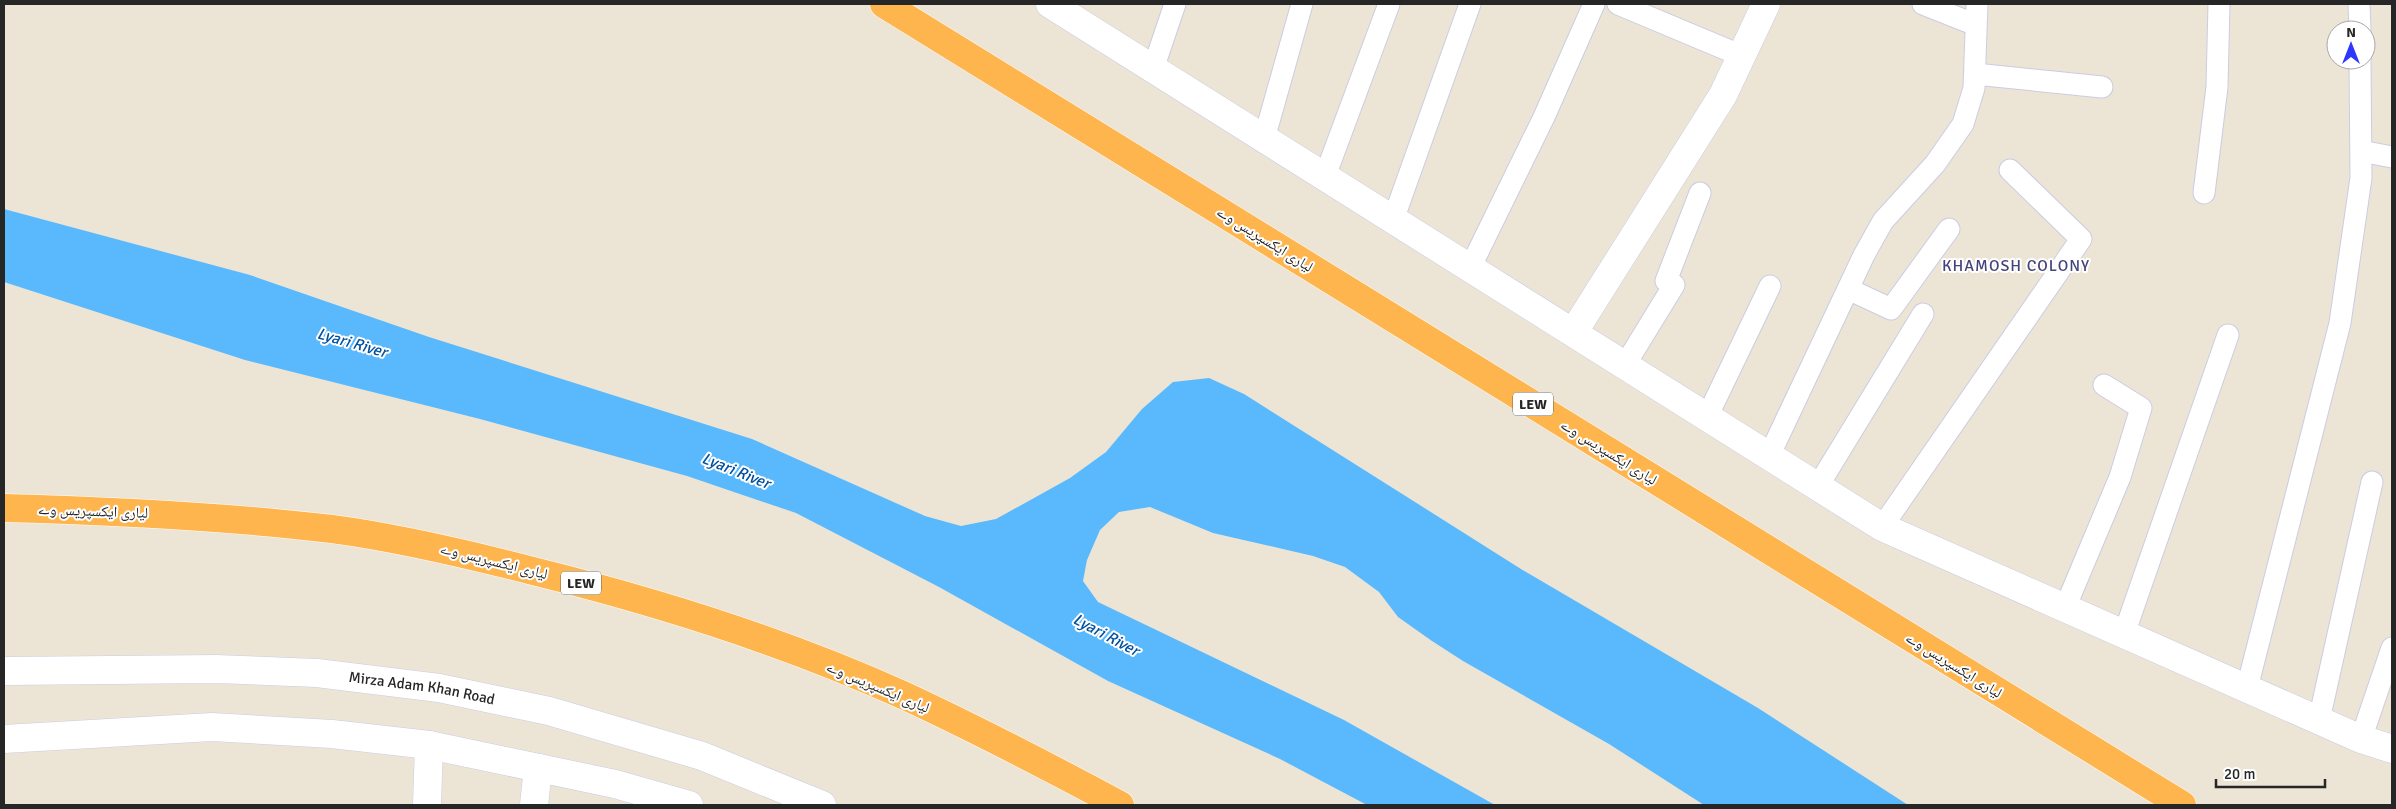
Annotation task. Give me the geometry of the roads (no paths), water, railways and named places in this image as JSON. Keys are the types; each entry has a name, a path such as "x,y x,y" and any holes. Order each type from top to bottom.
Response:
{"highway":[{"name":"لیاری ایکسپریس وے","path":"884,4 2182,805"},
{"name":"لیاری ایکسپریس وے","path":"4,508 98,510 216,518 334,530 452,550 565,579 680,612 792,651 903,696 1011,748 1120,805"}],"street":[{"path":"1050,4 1075,11 1153,69 1882,527 2361,739 2392,749"},
{"path":"1573,333 1723,95 1766,4"},
{"name":"Mirza Adam Khan Road","path":"4,671 216,669 317,674 439,688 549,711 702,756 822,805"},
{"path":"4,739 212,727 332,734 429,745 615,784 674,803"},
{"path":"427,805 429,745"},
{"path":"534,805 538,768"}],"lane":[{"path":"1153,69 1174,4"},
{"path":"1264,139 1302,4"},
{"path":"1324,176 1390,4"},
{"path":"1393,220 1470,4"},
{"path":"1470,268 1544,117 1594,4"},
{"path":"1618,4 1742,56"},
{"path":"1923,4 1976,25"},
{"path":"1769,456 1848,289 1883,222 1935,164 1963,124 1974,88 1977,4"},
{"path":"2204,193 2217,87 2219,4"},
{"path":"2359,4 2360,20"},
{"path":"2247,688 2340,323 2361,178 2360,70"},
{"path":"1975,74 2102,86"},
{"path":"2361,151 2392,157"},
{"path":"1882,527 2081,239 2010,170"},
{"path":"1625,365 1674,285 1666,281 1700,193"},
{"path":"1848,289 1890,309 1949,229"},
{"path":"1707,417 1770,286"},
{"path":"1818,486 1923,314"},
{"path":"2124,634 2228,335"},
{"path":"2065,608 2120,477 2141,408 2104,385"},
{"path":"2319,720 2372,482"},
{"path":"2361,739 2392,648"}],"water":[{"name":"Lyari River","path":"4,209 250,275 429,337 752,439 925,516 961,526 996,519 1070,478 1106,452 1142,409 1173,382 1209,378 1244,394 1521,569 1758,708 1908,805 1704,805 1609,744 1463,661 1432,641 1398,617 1379,592 1345,567 1313,556 1213,533 1150,507 1119,512 1100,530 1087,560 1083,581 1098,602 1344,720 1495,805 1367,805 1280,759 1108,681 939,587 796,513 687,476 480,419 245,360 4,282"}],"district":[{"name":"KHAMOSH COLONY","path":"2016,266"}]}
